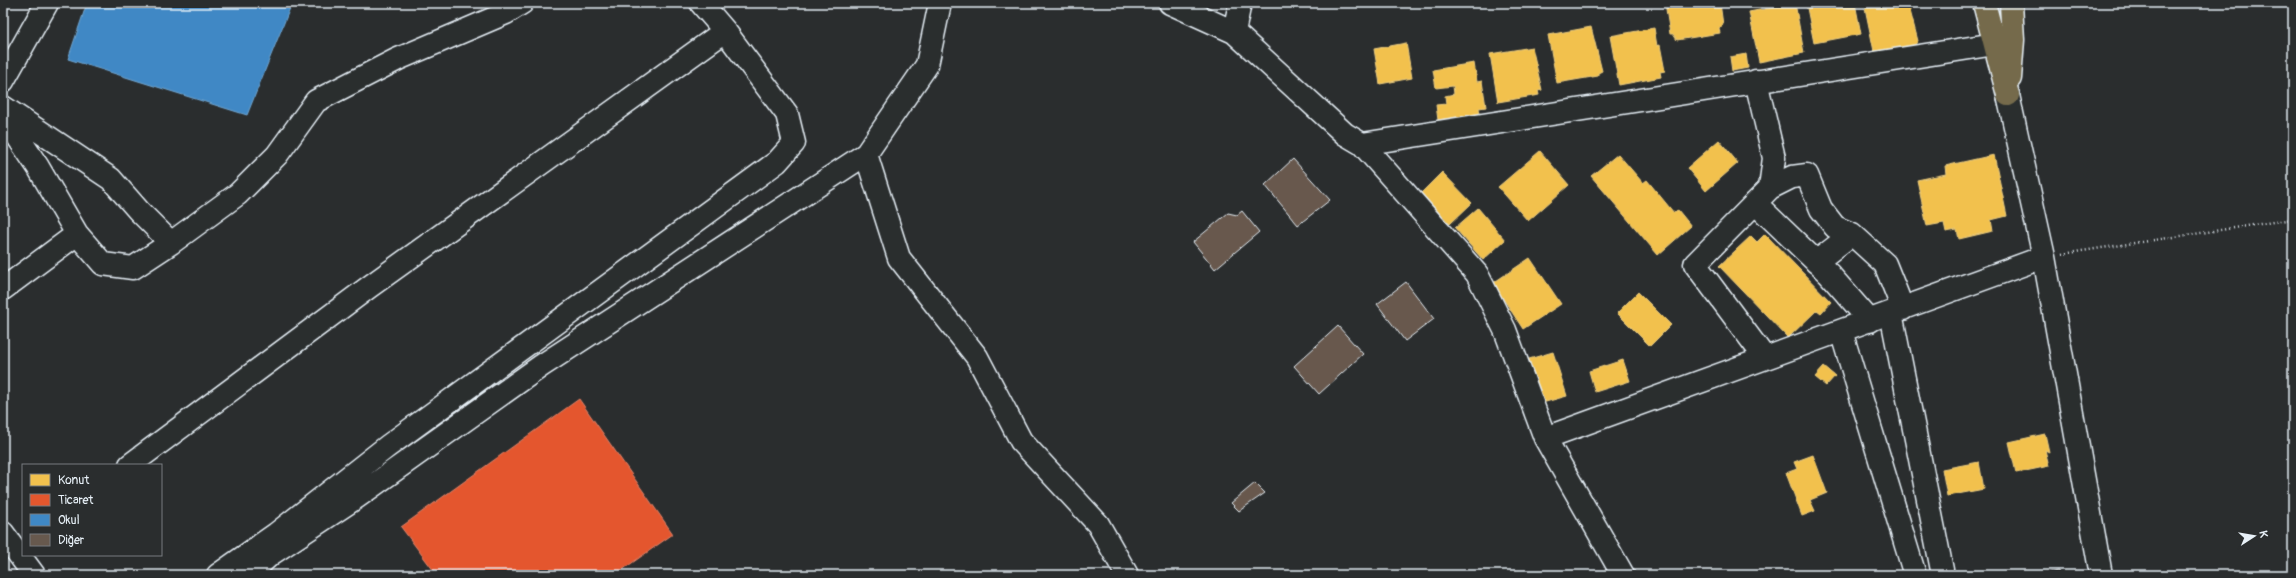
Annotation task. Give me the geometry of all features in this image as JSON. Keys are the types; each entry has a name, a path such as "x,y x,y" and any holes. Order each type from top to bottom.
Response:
{"main road":[{"path":"1984,3 2008,95"},
{"path":"2008,95 2013,40 2011,3"}],"street":[{"path":"3,81 47,3"},
{"path":"3,115 38,167 77,234 103,264 133,268 171,243 238,194 276,155 316,101 398,59 506,13 522,3"},
{"path":"218,575 276,534 388,446 777,162 794,143 787,114 725,31 701,3"},
{"path":"248,575 271,554 357,497 548,362 866,154 927,65 940,3"},
{"path":"1170,3 1234,32 1345,134 1362,144 1477,274 1505,330 1545,438 1623,575"},
{"path":"1234,32 1240,3"},
{"path":"131,464 369,287 725,31"},
{"path":"1362,144 1995,44"},
{"path":"1756,81 1774,158 1770,188"},
{"path":"2008,95 2044,257 2101,575"},
{"path":"3,107 111,179 139,211 171,243"},
{"path":"866,154 899,258 977,357 1021,441 1098,524 1128,575"},
{"path":"1765,358 1695,264 1770,188 1792,177 1807,175 1822,209 1835,227 1852,234 1885,264 1897,311 1942,571 1906,573 1841,331"},
{"path":"1755,203 1816,262 1870,321"},
{"path":"3,289 77,234"},
{"path":"1816,262 1852,234"},
{"path":"1545,438 2044,257"},
{"path":"3,533 19,548"},
{"path":"23,556 34,575"}],"path":[{"path":"2044,257 2293,219"}],"building: Konut":[{"path":"1665,3 1720,3 1723,25 1719,28 1720,33 1677,40 1673,34 1670,34"},
{"path":"1795,3 1804,53 1759,62 1749,12"},
{"path":"1806,3 1855,3 1861,34 1814,43"},
{"path":"1888,3 1908,3 1918,41 1912,48 1875,56 1865,8"},
{"path":"1591,27 1602,71 1598,73 1598,76 1557,83 1548,35"},
{"path":"1654,28 1657,46 1660,45 1665,71 1660,72 1661,77 1619,85 1610,36"},
{"path":"1406,43 1412,78 1380,84 1374,49"},
{"path":"1532,47 1542,90 1538,91 1539,95 1498,102 1490,54"},
{"path":"1746,54 1748,68 1732,71 1730,57"},
{"path":"1474,63 1477,82 1482,81 1486,107 1479,108 1480,114 1438,120 1436,105 1446,104 1445,96 1454,94 1453,86 1436,88 1433,70"},
{"path":"1719,140 1738,163 1706,191 1687,168"},
{"path":"1540,151 1569,185 1528,221 1498,187"},
{"path":"1618,154 1643,183 1647,180 1674,213 1678,210 1691,226 1658,255 1591,176"},
{"path":"1994,155 2007,216 1991,220 1993,231 1959,239 1957,230 1946,232 1944,223 1927,226 1917,180 1946,174 1945,166"},
{"path":"1442,172 1472,203 1450,224 1421,193"},
{"path":"1478,208 1505,240 1483,260 1455,228"},
{"path":"1765,234 1831,302 1821,313 1817,310 1788,338 1719,266 1751,236 1757,242"},
{"path":"1530,258 1561,304 1523,329 1493,283"},
{"path":"1638,292 1671,325 1650,346 1617,313"},
{"path":"1553,352 1567,396 1542,403 1529,359"},
{"path":"1623,360 1630,381 1595,392 1589,371"},
{"path":"1824,367 1835,376 1826,386 1815,377"},
{"path":"2045,434 2049,452 2045,450 2049,466 2016,473 2009,442"},
{"path":"1813,455 1827,493 1810,500 1815,511 1802,516 1786,473 1797,469 1794,462"},
{"path":"1979,462 1984,489 1947,496 1942,469"}],"building: Ticaret":[{"path":"579,399 673,534 615,575 437,575 401,527"}],"building: Okul":[{"path":"87,3 292,3 247,115 68,59"}],"building: Diğer":[{"path":"1293,159 1330,200 1298,225 1265,185"},
{"path":"1242,211 1259,232 1215,269 1193,242 1228,213 1237,215"},
{"path":"1406,282 1434,319 1405,341 1377,304"},
{"path":"1338,326 1363,354 1319,394 1294,366"},
{"path":"1255,483 1265,493 1239,511 1231,503"},
{"path":"2058,571 2059,575 2034,575"}]}
